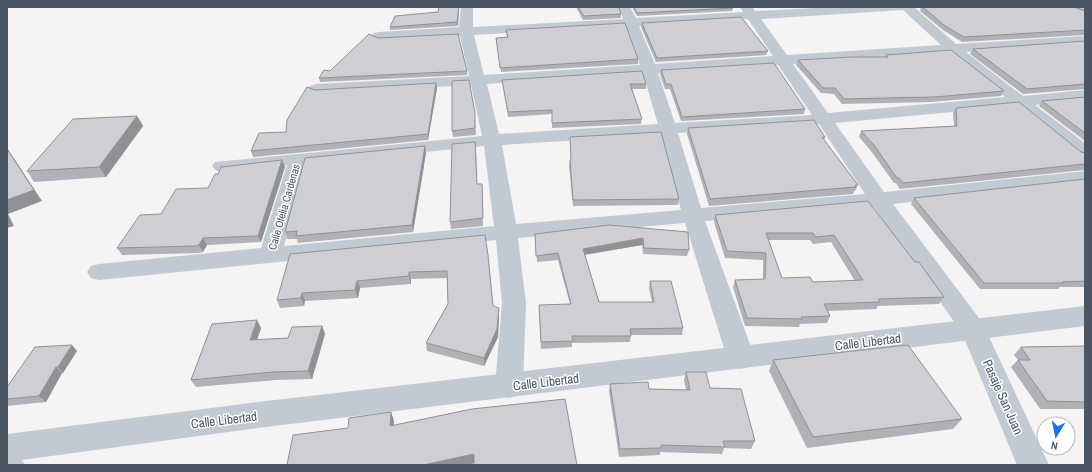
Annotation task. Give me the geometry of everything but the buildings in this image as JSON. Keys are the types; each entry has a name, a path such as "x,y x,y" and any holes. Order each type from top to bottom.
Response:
{"street":[{"path":"467,7 466,31 492,140 506,232 514,303 509,386"},
{"path":"378,36 466,31 627,14 902,7"},
{"path":"907,7 954,50 1085,152"},
{"path":"1076,7 1085,11"},
{"name":"Pasaje San Juan","path":"749,12 879,199 973,329 1033,465"},
{"path":"627,14 649,68 693,216 741,358"},
{"path":"316,89 954,50 1085,40"},
{"path":"222,166 492,140 823,119 1085,96"},
{"name":"Calle Ofelia Cardenas","path":"270,255 298,159"},
{"path":"99,272 506,232 879,199 1085,177"},
{"name":"Calle Libertad","path":"7,448 258,416 1085,316"}]}
